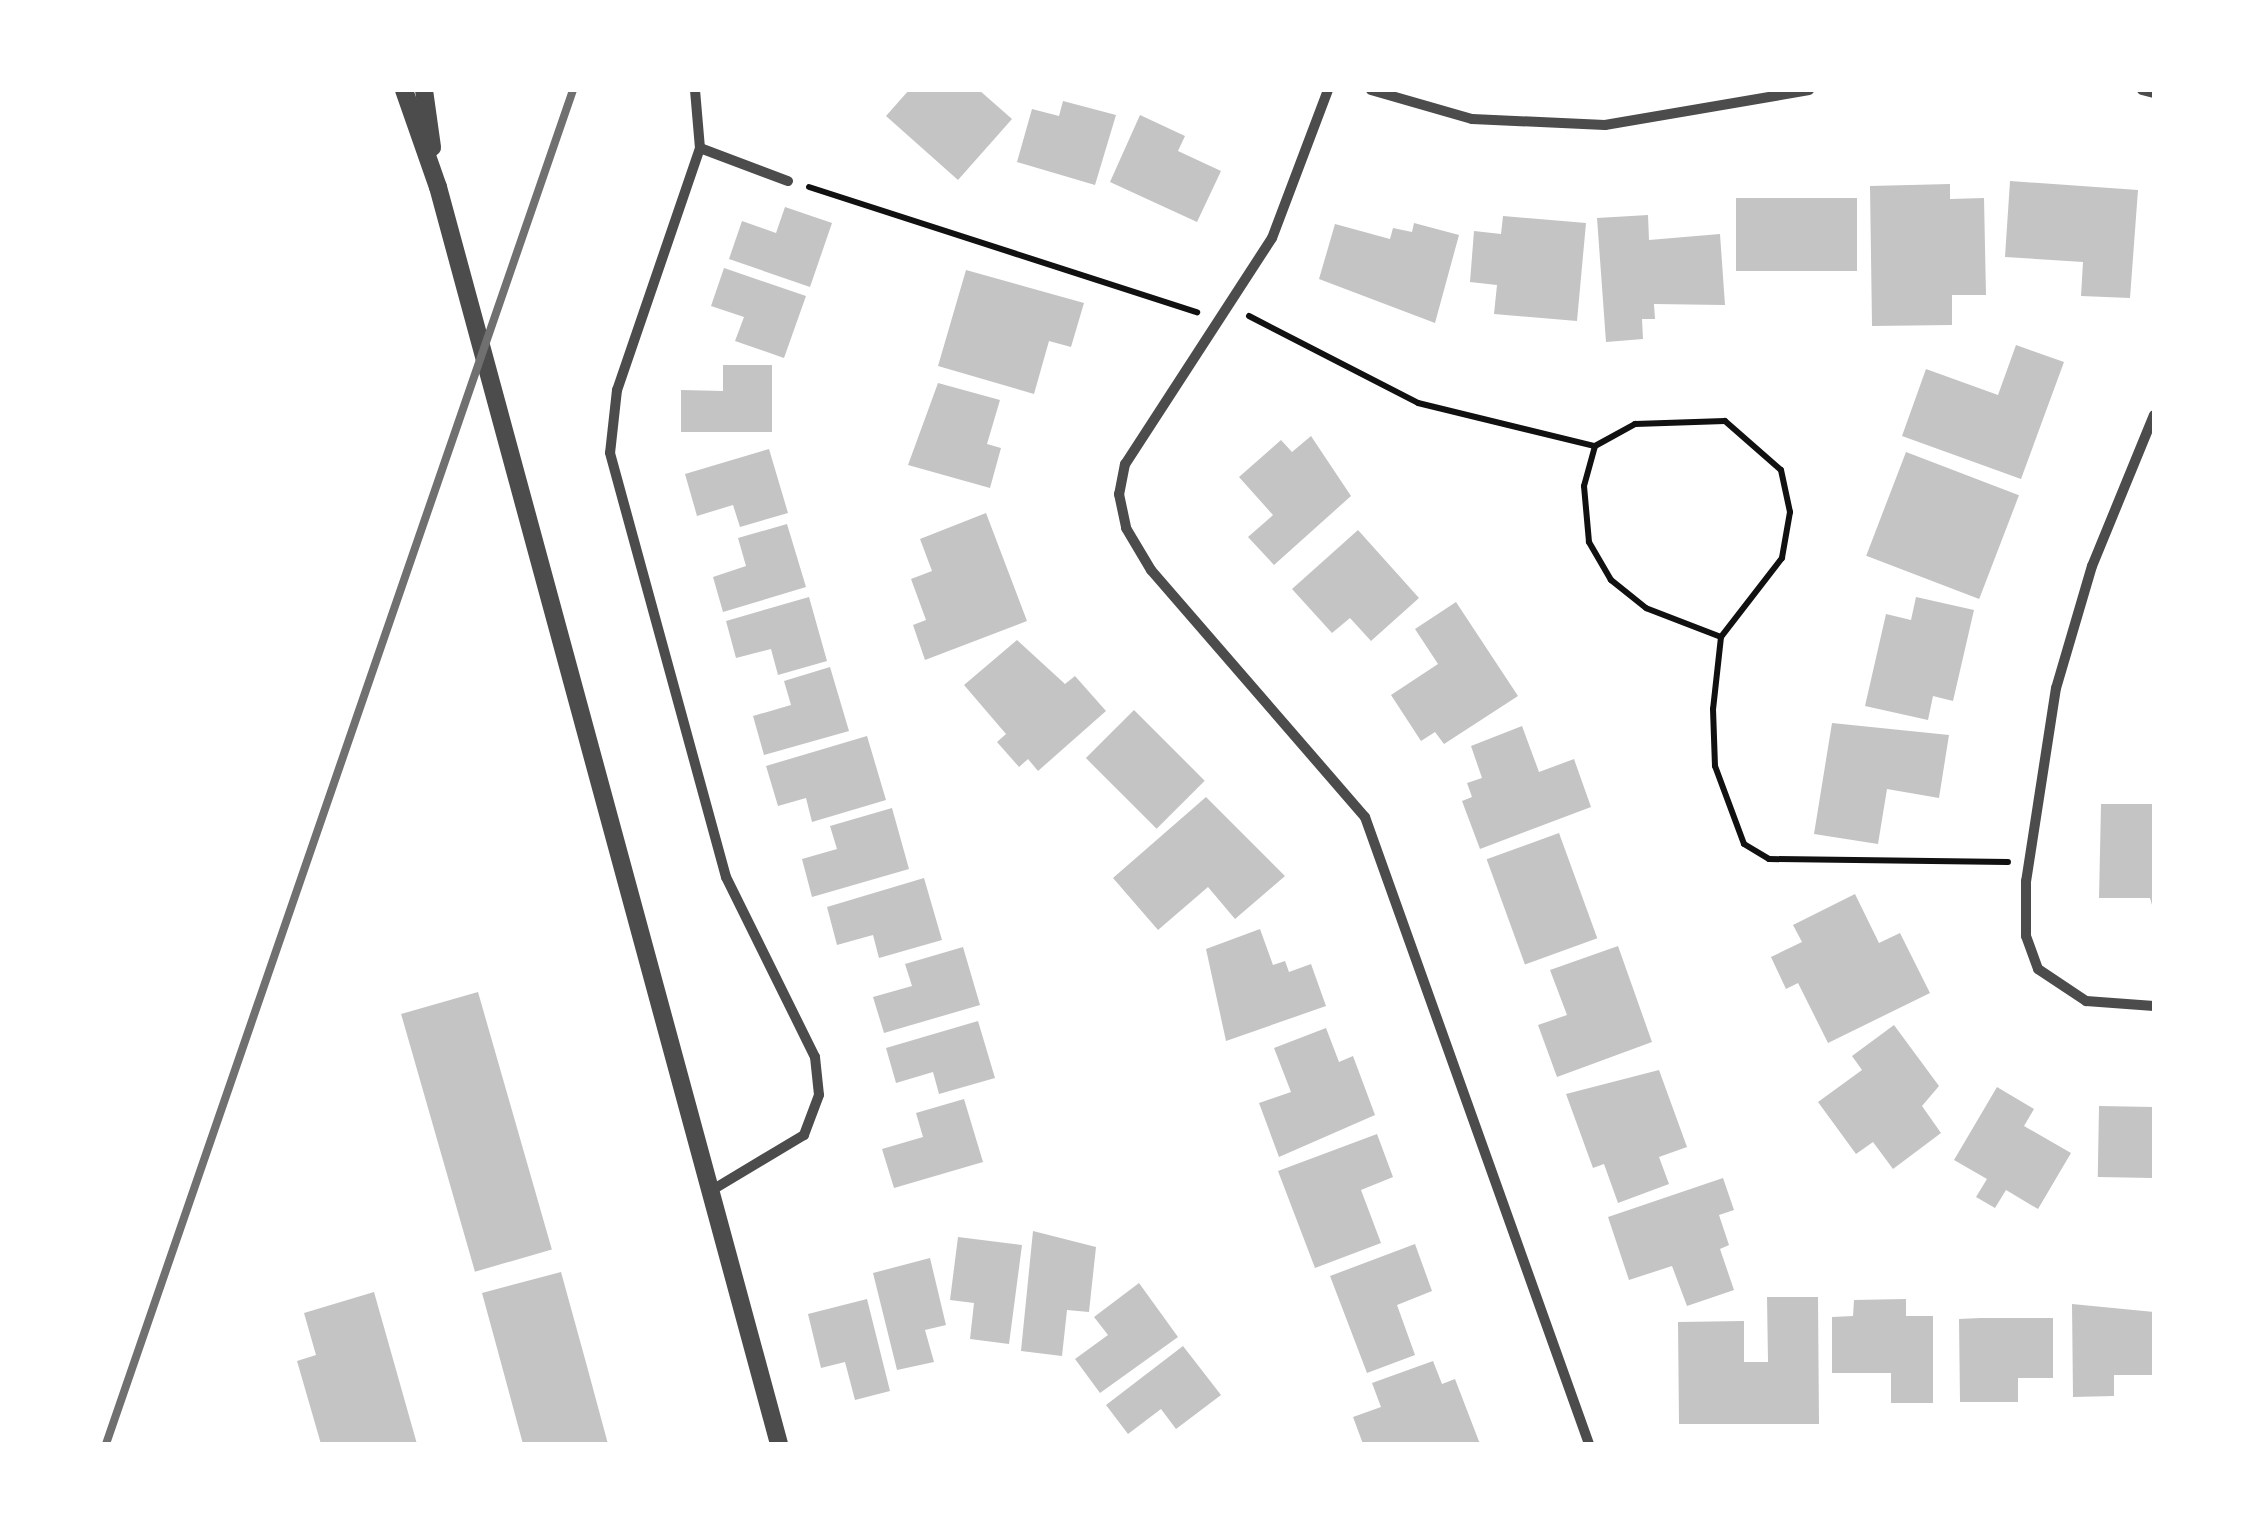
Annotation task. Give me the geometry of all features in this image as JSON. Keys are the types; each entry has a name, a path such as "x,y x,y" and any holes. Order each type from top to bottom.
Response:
{"street":[{"path":"404,90 438,187 779,1444"},
{"path":"424,90 438,187"},
{"path":"695,90 700,148 617,390 610,453 726,877 815,1057 818,1095 804,1135 712,1190"},
{"path":"1328,90 1272,238 1125,464 1122,511 1151,570 1365,817 1589,1444"},
{"path":"1370,90 1472,119 1605,125 1809,90"},
{"path":"2142,90 2154,93"},
{"path":"700,148 788,181"},
{"path":"2154,414 2092,566 2056,688 2026,936 2038,969 2062,992 2154,1006"}],"path":[{"path":"1721,637 1646,608 1611,580 1589,542 1584,486 1594,446 1635,424 1725,421 1781,470 1790,512 1782,558 1721,637 1714,766 1744,844 1769,859 2009,862"}],"building":[{"path":"909,90 979,90 1012,119 958,180 886,116"},
{"path":"1063,101 1116,115 1095,185 1017,162 1032,109 1059,116"},
{"path":"1140,115 1185,136 1178,151 1221,171 1197,222 1110,182"},
{"path":"2010,181 2138,190 2130,298 2081,296 2083,262 2005,257"},
{"path":"1950,184 1950,199 1984,198 1986,295 1952,295 1952,325 1872,326 1870,186"},
{"path":"1736,198 1857,198 1857,271 1736,271"},
{"path":"785,207 832,223 810,287 729,259 742,221 776,233"},
{"path":"1648,215 1649,240 1720,234 1725,305 1654,304 1655,319 1642,319 1643,339 1606,342 1597,218"},
{"path":"1503,216 1586,223 1577,321 1494,314 1497,285 1470,282 1474,231 1501,234"},
{"path":"1414,223 1459,235 1435,323 1319,279 1335,224 1390,239 1393,228 1412,232"},
{"path":"724,268 806,296 784,358 735,341 744,317 711,306"},
{"path":"966,270 1084,303 1071,347 1049,341 1034,394 938,366"},
{"path":"2016,345 2064,362 2021,479 1902,436 1926,369 1998,395"},
{"path":"723,365 772,365 772,432 681,432 681,390 723,391"},
{"path":"938,383 1000,400 987,444 1001,448 990,488 908,465"},
{"path":"1311,436 1351,496 1274,565 1248,537 1273,515 1239,477 1281,440 1292,452"},
{"path":"769,449 788,513 740,527 733,505 697,516 685,474"},
{"path":"1906,452 2019,495 1979,599 1866,556"},
{"path":"986,513 1027,621 925,660 913,625 926,620 911,579 932,571 920,539"},
{"path":"787,524 806,587 723,612 713,577 746,566 738,538"},
{"path":"1358,530 1419,598 1371,641 1350,618 1332,633 1292,589"},
{"path":"809,597 827,661 778,675 771,649 736,658 726,621"},
{"path":"1916,597 1974,610 1953,701 1933,696 1928,720 1865,706 1886,614 1911,620"},
{"path":"1456,602 1518,696 1444,744 1435,732 1421,741 1391,695 1438,664 1415,629"},
{"path":"1017,640 1065,684 1075,676 1106,711 1038,771 1028,759 1019,767 997,742 1006,734 964,685"},
{"path":"830,667 849,731 764,755 753,716 791,705 784,681"},
{"path":"1134,710 1205,781 1157,829 1086,758"},
{"path":"1832,723 1949,735 1939,798 1887,789 1878,844 1814,834"},
{"path":"1522,726 1539,772 1574,759 1591,807 1480,849 1462,801 1472,797 1467,783 1482,778 1471,746"},
{"path":"867,736 886,800 812,822 806,798 778,806 766,766"},
{"path":"1206,797 1285,876 1235,919 1208,887 1158,930 1113,878"},
{"path":"2101,804 2154,804 2154,912 2150,898 2099,898"},
{"path":"892,808 909,869 812,897 802,859 837,849 830,826"},
{"path":"1559,833 1597,938 1525,965 1487,859"},
{"path":"924,878 942,940 879,958 873,935 837,945 827,907"},
{"path":"1855,894 1879,943 1900,933 1930,993 1828,1043 1798,983 1786,989 1771,957 1802,942 1793,925"},
{"path":"1260,929 1273,965 1285,961 1289,972 1311,964 1326,1006 1226,1041 1206,949"},
{"path":"1618,946 1652,1042 1557,1077 1538,1025 1567,1015 1550,970"},
{"path":"963,947 980,1005 884,1033 873,997 912,986 905,964"},
{"path":"478,992 552,1250 475,1272 401,1014"},
{"path":"978,1021 995,1078 939,1094 933,1072 896,1083 886,1048"},
{"path":"1894,1025 1939,1086 1922,1106 1941,1133 1893,1169 1873,1142 1856,1154 1818,1102 1862,1070 1852,1056"},
{"path":"1326,1028 1339,1062 1353,1056 1375,1115 1279,1157 1259,1103 1291,1092 1274,1048"},
{"path":"1659,1070 1687,1147 1659,1157 1669,1184 1618,1203 1604,1164 1593,1168 1566,1094"},
{"path":"1997,1087 2034,1109 2024,1126 2071,1153 2038,1209 2006,1190 1995,1208 1976,1197 1987,1179 1954,1160"},
{"path":"964,1099 983,1162 894,1188 882,1149 923,1137 916,1113"},
{"path":"2099,1106 2154,1107 2153,1178 2098,1177"},
{"path":"1377,1134 1393,1177 1361,1190 1381,1243 1315,1268 1278,1171"},
{"path":"1723,1178 1734,1210 1719,1215 1729,1245 1720,1249 1734,1290 1687,1306 1672,1266 1629,1280 1608,1217"},
{"path":"1033,1231 1096,1247 1089,1312 1067,1310 1062,1356 1021,1351"},
{"path":"958,1237 1022,1245 1009,1344 970,1339 974,1303 950,1300"},
{"path":"1415,1244 1432,1291 1397,1305 1415,1355 1367,1373 1330,1276"},
{"path":"930,1258 946,1325 925,1330 934,1362 897,1370 873,1273"},
{"path":"561,1272 608,1444 523,1444 482,1293"},
{"path":"1139,1283 1178,1337 1100,1393 1075,1359 1108,1335 1094,1317"},
{"path":"374,1292 417,1444 321,1444 297,1361 316,1355 304,1313"},
{"path":"1767,1297 1818,1297 1819,1424 1679,1424 1678,1322 1744,1321 1744,1362 1768,1362"},
{"path":"867,1299 890,1391 855,1400 845,1362 821,1368 808,1314"},
{"path":"1906,1299 1906,1316 1933,1316 1933,1403 1891,1403 1891,1373 1832,1373 1832,1317 1853,1316 1854,1300"},
{"path":"2072,1304 2154,1312 2154,1375 2114,1375 2114,1396 2073,1397"},
{"path":"2053,1318 2053,1378 2018,1378 2018,1402 1960,1402 1959,1319"},
{"path":"1183,1346 1221,1395 1176,1429 1161,1409 1128,1434 1106,1405"},
{"path":"1433,1361 1442,1384 1455,1379 1480,1444 1363,1444 1353,1417 1381,1407 1372,1383"}],"railway":[{"path":"106,1444 573,90"}]}
